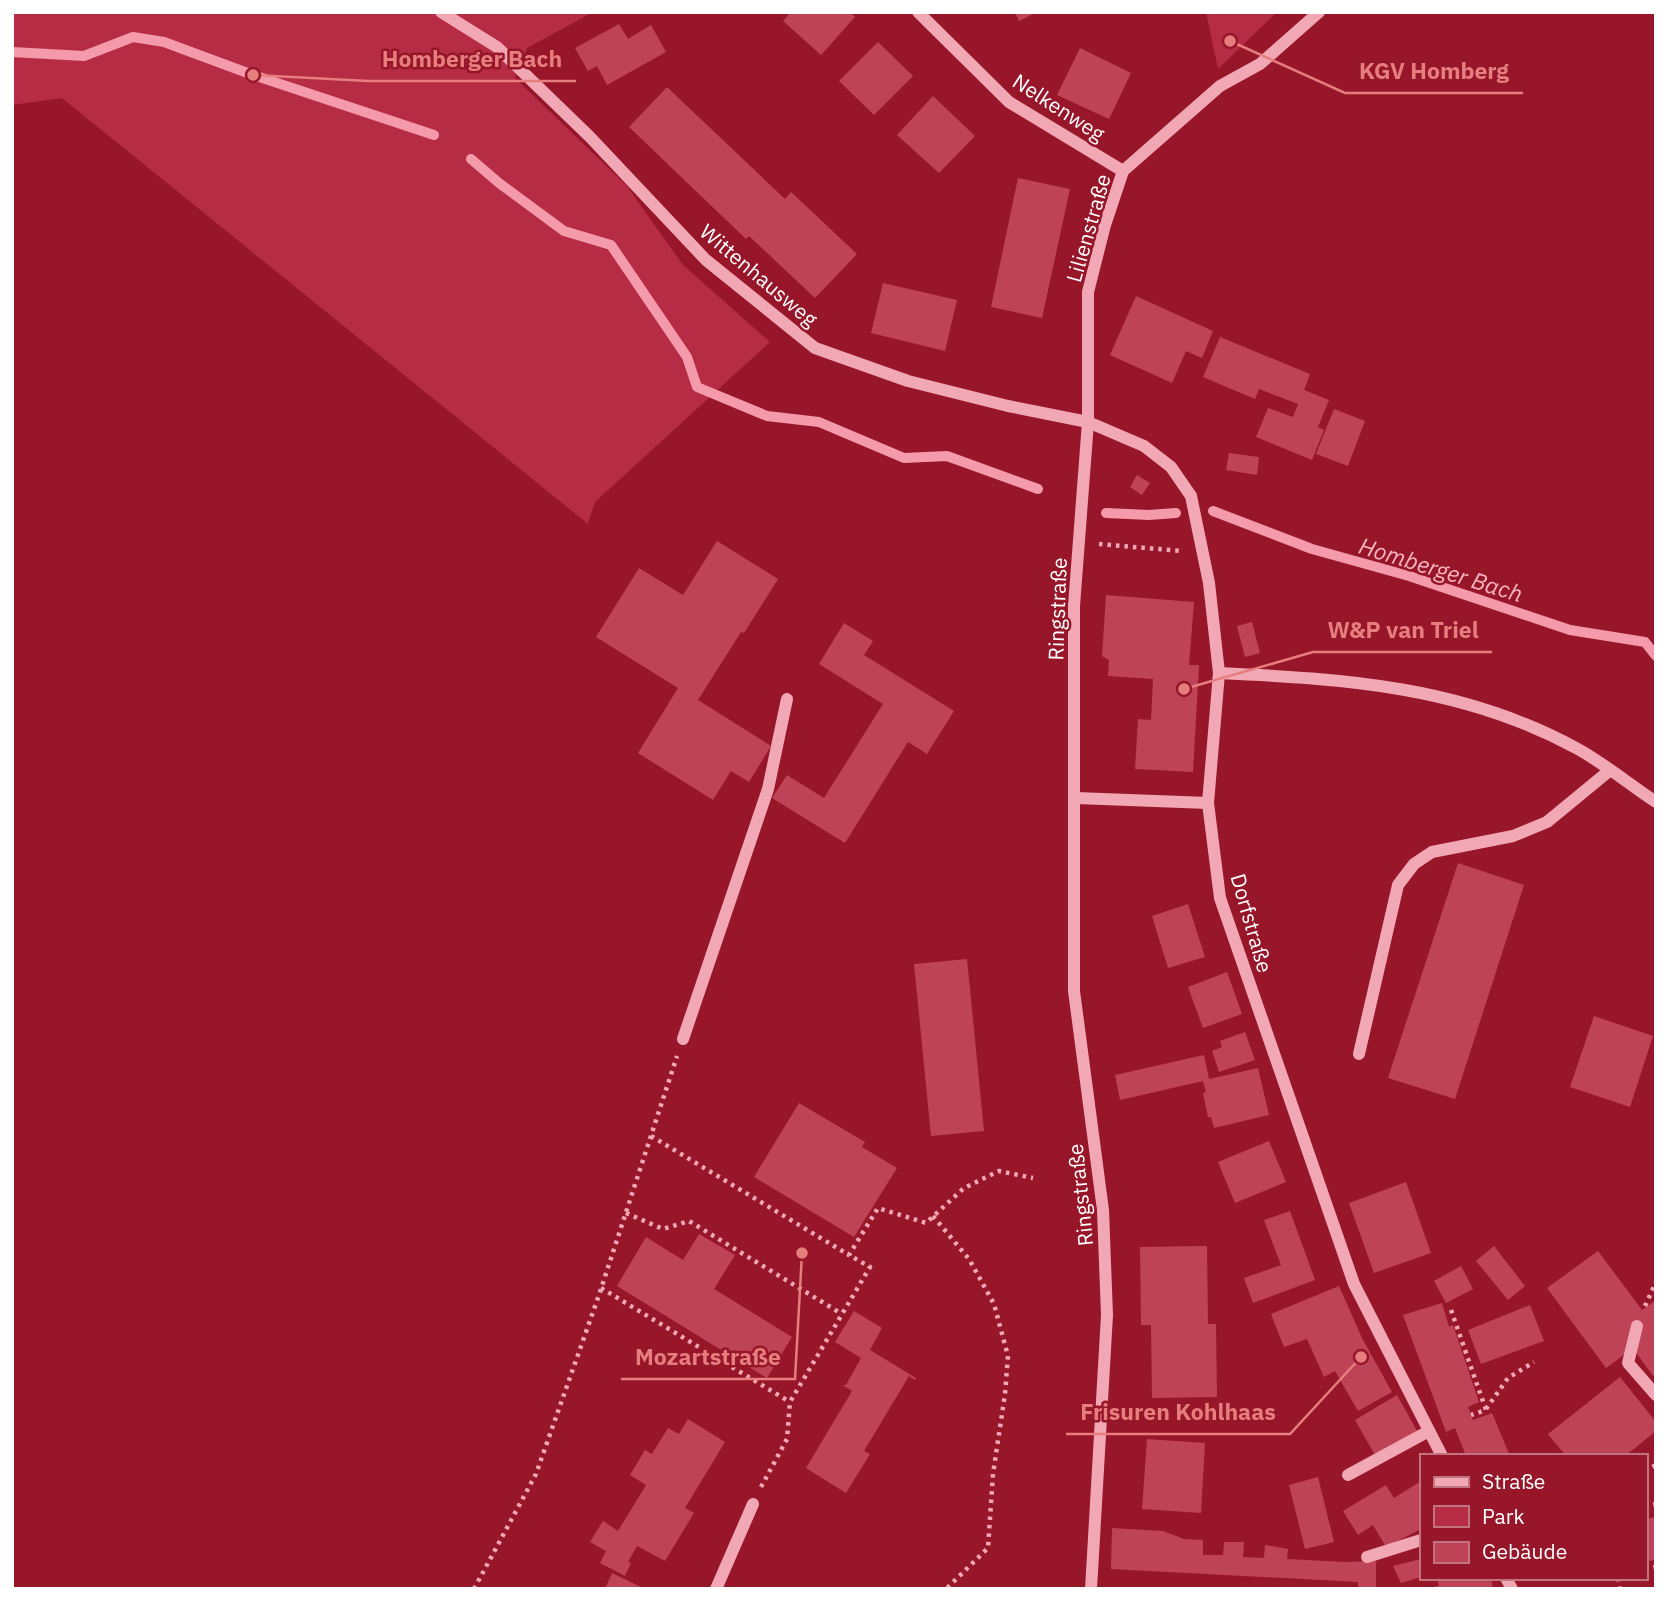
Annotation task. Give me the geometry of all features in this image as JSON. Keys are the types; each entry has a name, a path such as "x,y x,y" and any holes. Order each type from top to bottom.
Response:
{"street":[{"name":"Wittenhausweg","path":"441,12 497,47 590,137 706,260 815,348 908,381 1008,406 1088,422"},
{"name":"Nelkenweg","path":"918,12 1009,102 1123,171"},
{"name":"Lilienstraße","path":"1088,422 1088,292 1105,225 1123,171 1220,86 1260,64 1319,12"},
{"name":"Ringstraße","path":"1088,422 1074,606 1074,991 1103,1210 1107,1315 1091,1589"},
{"name":"Dorfstraße","path":"1088,422 1144,446 1171,467 1191,496 1209,583 1219,673 1208,803 1220,898 1354,1284 1441,1454"},
{"path":"1219,673 1326,678 1409,689 1476,707 1535,728 1579,749 1656,802"},
{"path":"683,1039 768,789 787,699"},
{"path":"1359,1054 1398,885 1414,864 1432,852 1513,836 1547,822 1609,771"},
{"path":"1076,798 1208,803"},
{"path":"1637,1326 1628,1363 1656,1395"},
{"path":"1348,1475 1429,1431"},
{"path":"716,1589 753,1504"},
{"path":"1367,1557 1420,1540"}],"path":[{"path":"1080,542 1203,552"},
{"path":"474,1589 536,1474 683,1039"},
{"path":"651,1136 870,1267 790,1402 787,1438 753,1504"},
{"path":"849,1255 878,1208 926,1223 964,1188 999,1171 1033,1178"},
{"path":"626,1213 663,1229 689,1221 842,1314"},
{"path":"933,1216 969,1259 994,1304 1008,1356 1006,1394 993,1474 988,1548 946,1589"},
{"path":"601,1288 790,1402"},
{"path":"1451,1310 1486,1410"},
{"path":"1471,1415 1486,1410 1508,1378 1534,1362"}],"green space":[{"path":"12,12 593,12 527,48 515,78 626,185 683,265 770,342 595,502 588,524 62,98 12,105"},
{"path":"1206,12 1277,12 1218,69"}],"building":[{"path":"791,12 850,12 855,17 821,55 783,21"},
{"path":"1015,12 1037,12 1019,21"},
{"path":"619,24 628,39 651,25 666,52 607,85 597,66 588,71 575,48"},
{"path":"878,42 913,76 874,115 839,81"},
{"path":"1080,48 1131,73 1109,119 1057,95"},
{"path":"667,87 785,199 791,192 857,254 815,298 749,236 746,239 629,127"},
{"path":"933,96 975,136 939,173 897,135"},
{"path":"1018,178 1070,189 1042,318 991,307"},
{"path":"883,283 957,300 945,351 871,333"},
{"path":"1136,296 1213,331 1202,358 1186,351 1172,383 1110,355"},
{"path":"1220,337 1310,374 1304,390 1329,400 1318,427 1324,430 1312,460 1256,437 1268,408 1293,417 1298,404 1259,389 1255,399 1203,377"},
{"path":"1334,409 1365,421 1348,466 1316,454"},
{"path":"1229,453 1259,457 1257,475 1226,470"},
{"path":"1137,475 1150,483 1142,495 1130,487"},
{"path":"717,541 778,579 698,700 771,746 749,782 731,771 713,800 638,753 678,688 596,637 639,568 683,595"},
{"path":"1106,595 1194,602 1189,665 1199,665 1193,772 1135,769 1138,719 1151,720 1153,679 1108,676 1109,660 1102,656"},
{"path":"1252,622 1260,653 1245,657 1237,626"},
{"path":"844,623 873,641 864,655 954,711 927,754 908,742 845,843 772,798 787,775 824,798 883,704 819,664"},
{"path":"1458,863 1524,885 1455,1099 1388,1078"},
{"path":"1188,904 1205,957 1168,968 1152,916"},
{"path":"967,959 984,1131 931,1136 914,964"},
{"path":"1227,972 1242,1014 1203,1028 1188,987"},
{"path":"1594,1016 1653,1036 1630,1107 1570,1087"},
{"path":"1245,1032 1255,1060 1219,1072 1212,1051 1222,1047 1220,1041"},
{"path":"1204,1055 1209,1079 1258,1068 1269,1115 1214,1128 1211,1117 1208,1117 1203,1081 1120,1100 1115,1075"},
{"path":"799,1103 865,1142 862,1147 897,1168 854,1237 754,1177"},
{"path":"1269,1141 1286,1182 1235,1203 1218,1162"},
{"path":"1406,1182 1431,1253 1374,1273 1349,1203"},
{"path":"1290,1211 1315,1280 1253,1303 1244,1278 1281,1265 1264,1220"},
{"path":"699,1234 735,1255 714,1289 792,1337 767,1378 617,1286 646,1237 683,1260"},
{"path":"1207,1246 1208,1324 1216,1324 1217,1397 1152,1398 1151,1325 1141,1325 1140,1247"},
{"path":"1494,1246 1525,1286 1508,1300 1476,1261"},
{"path":"1598,1251 1642,1310 1656,1300 1656,1373 1653,1376 1633,1348 1606,1368 1547,1288"},
{"path":"1461,1266 1473,1289 1446,1303 1434,1281"},
{"path":"1339,1286 1362,1338 1392,1392 1358,1411 1335,1371 1324,1377 1307,1339 1284,1347 1271,1314"},
{"path":"1442,1303 1449,1327 1453,1325 1479,1402 1468,1407 1473,1420 1492,1413 1509,1454 1465,1454 1455,1428 1446,1432 1403,1315"},
{"path":"1530,1305 1544,1341 1481,1364 1468,1330"},
{"path":"854,1311 882,1328 870,1350 916,1378 915,1380 909,1376 864,1451 870,1454 846,1493 806,1468 852,1391 842,1385 846,1385 861,1358 835,1342"},
{"path":"1620,1377 1656,1422 1656,1431 1627,1454 1564,1454 1548,1434"},
{"path":"1397,1395 1417,1431 1375,1455 1355,1420"},
{"path":"688,1419 725,1442 685,1508 694,1513 665,1561 637,1546 628,1562 631,1563 625,1576 600,1563 606,1551 590,1542 603,1521 618,1531 646,1485 630,1475 645,1450 652,1454 668,1428 679,1434"},
{"path":"1147,1439 1205,1443 1201,1513 1142,1509"},
{"path":"1318,1477 1334,1542 1305,1549 1289,1485"},
{"path":"1420,1482 1420,1530 1386,1547 1373,1525 1358,1535 1343,1511 1386,1485 1394,1498"},
{"path":"1656,1517 1656,1560 1648,1561 1647,1556 1647,1519"},
{"path":"1112,1528 1163,1531 1184,1539 1203,1540 1203,1555 1223,1555 1224,1542 1244,1542 1243,1557 1264,1558 1265,1545 1288,1549 1287,1559 1376,1561 1376,1589 1358,1589 1358,1582 1111,1569"},
{"path":"1420,1559 1420,1577 1401,1583 1393,1566"},
{"path":"612,1573 645,1589 605,1589"},
{"path":"1438,1580 1491,1580 1493,1589 1437,1589 1435,1586 1439,1586"}],"waterway":[{"name":"Homberger Bach","path":"12,52 84,56 133,37 164,42 253,75 434,135"},
{"name":"Homberger Bach","path":"471,159 564,231 611,245 687,357 697,387 767,416 819,422 904,458 947,456 1038,489"},
{"name":"Homberger Bach","path":"1213,511 1312,549 1409,576 1570,630 1645,642 1656,656"},
{"name":"Homberger Bach","path":"1106,513 1176,513"}],"place":[{"name":"KGV Homberg","path":"1230,41"},
{"name":"Homberger Bach","path":"253,75"},
{"name":"W&P van Triel","path":"1184,689"},
{"name":"Mozartstraße","path":"802,1253"},
{"name":"Frisuren Kohlhaas","path":"1361,1357"}]}
